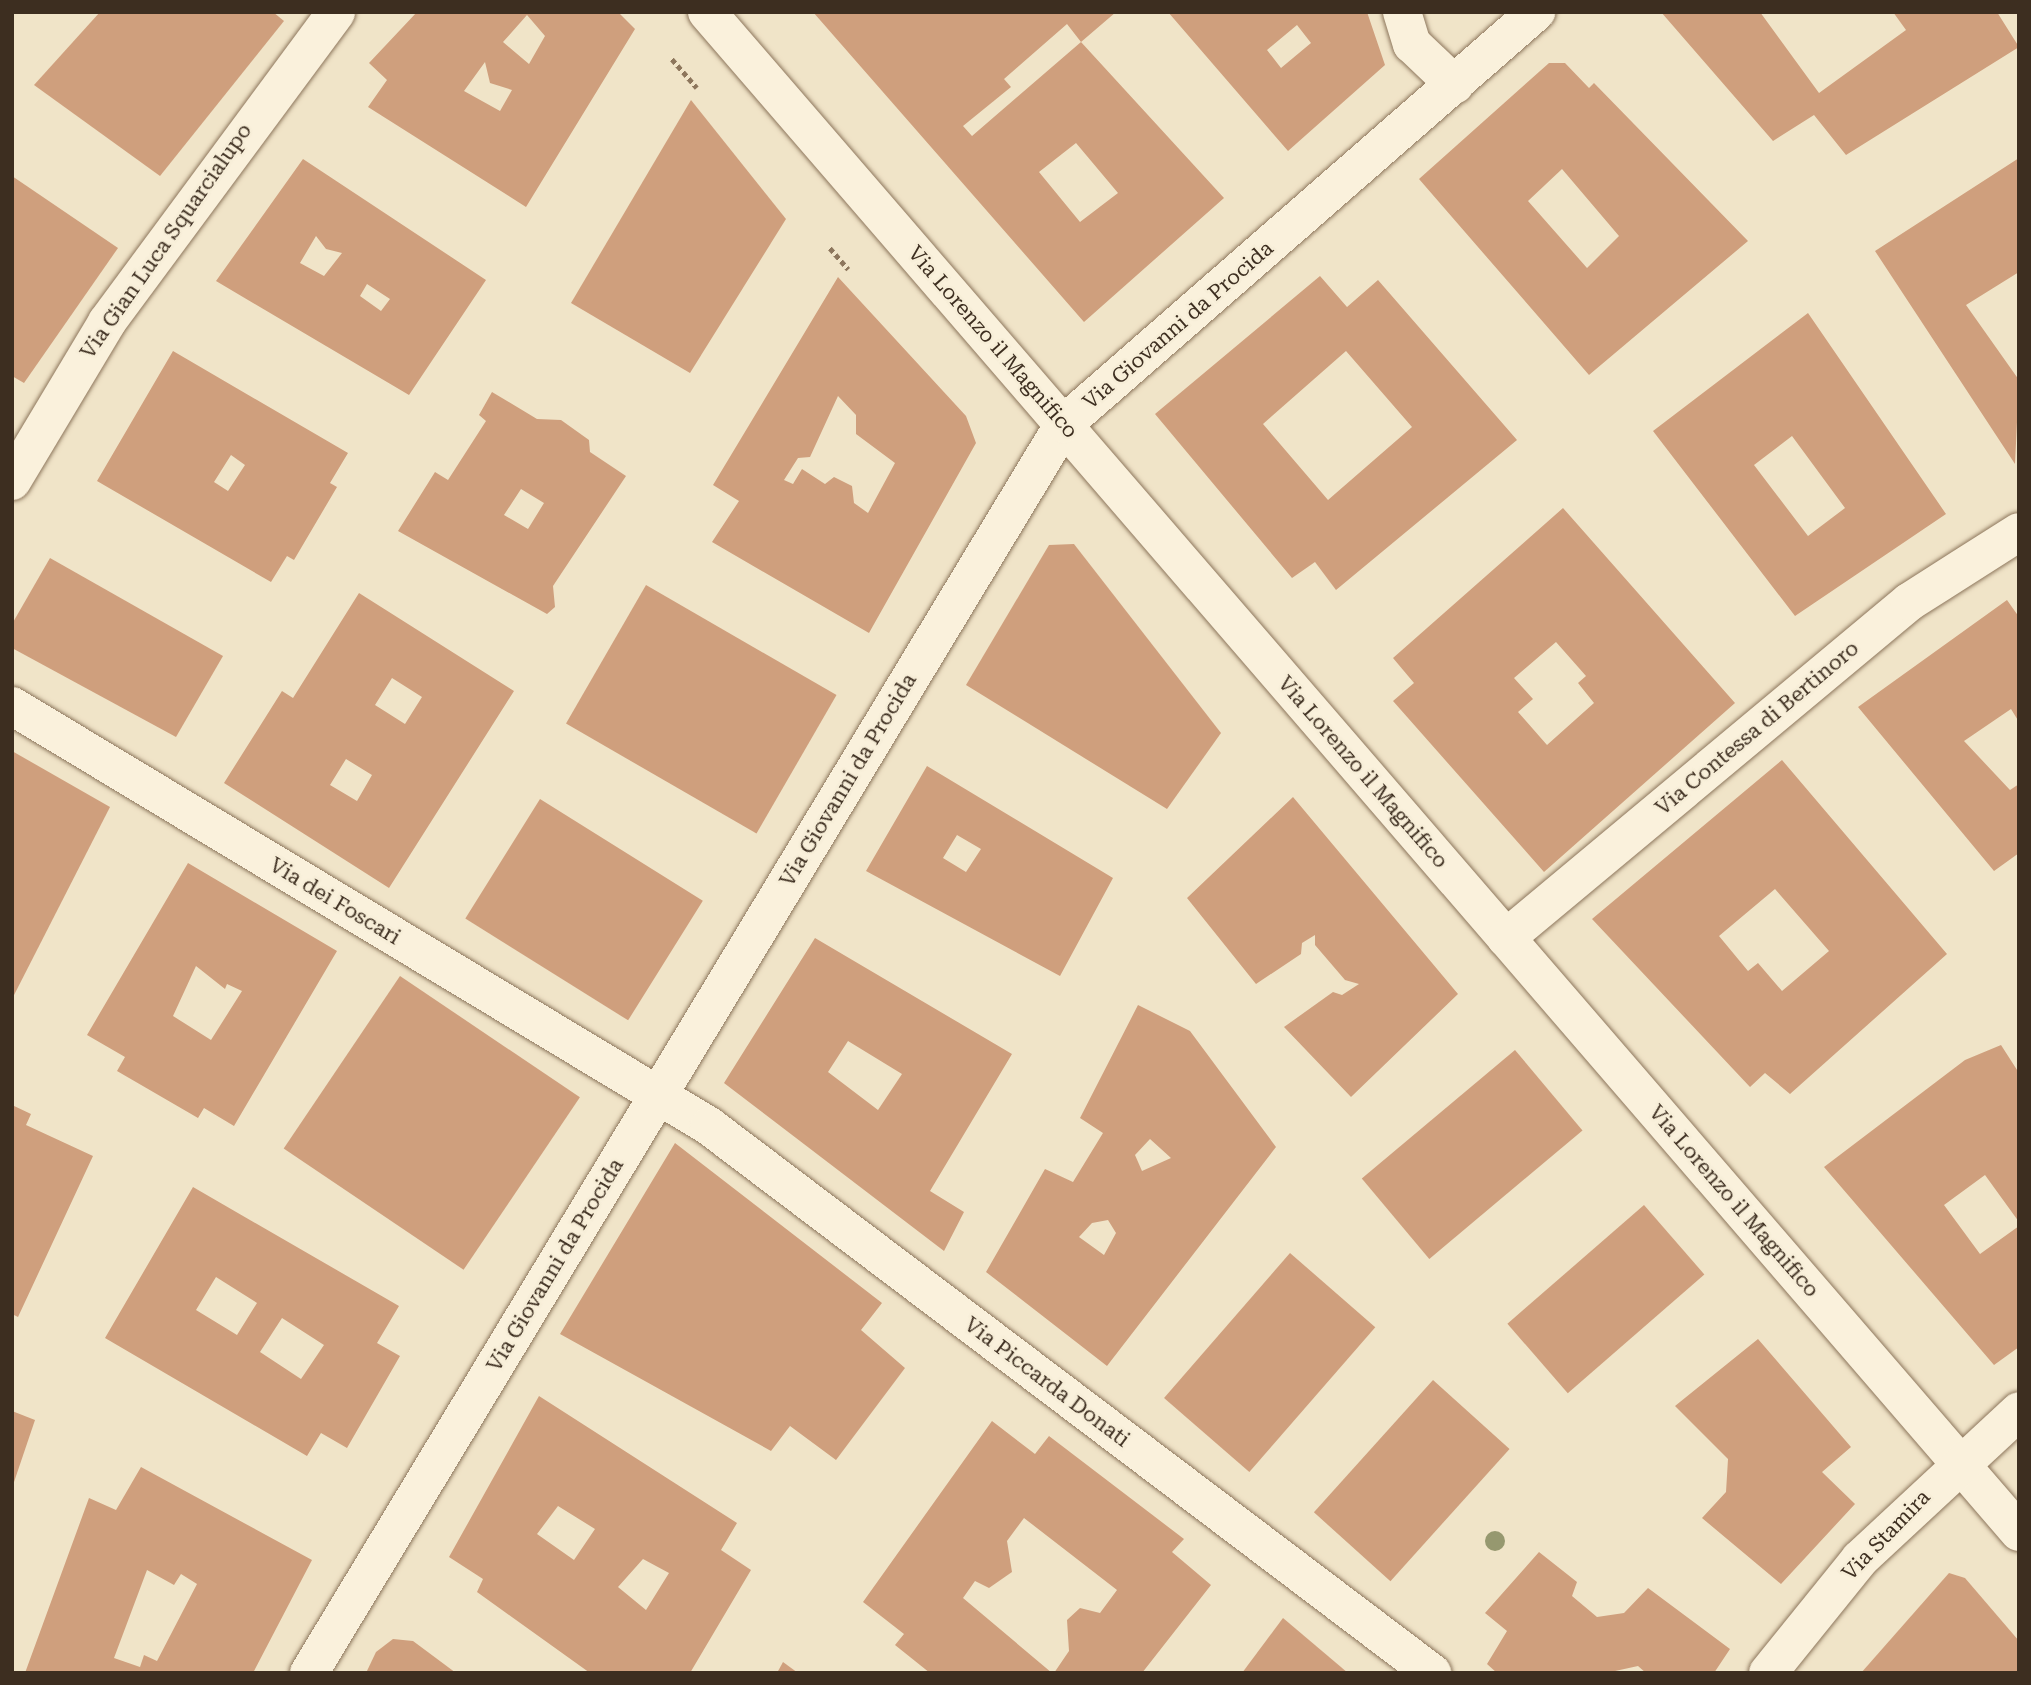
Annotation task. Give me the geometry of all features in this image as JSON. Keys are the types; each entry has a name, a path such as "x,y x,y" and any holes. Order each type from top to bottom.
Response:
{"street":[{"name":"Via Gian Luca Squarcialupo","path":"12,481 107,322 335,12"},
{"name":"Via Lorenzo il Magnifico","path":"707,12 2019,1532"},
{"path":"1402,12 1412,44 1455,85"},
{"name":"Via Giovanni da Procida","path":"309,1673 1064,424 1536,12"},
{"name":"Via Contessa di Bertinoro","path":"1506,938 1909,603 2019,532"},
{"name":"Via dei Foscari","path":"12,706 657,1096"},
{"name":"Via Piccarda Donati","path":"657,1096 709,1126 1432,1673"},
{"name":"Via Stamira","path":"1768,1673 1860,1559 1960,1462 2019,1411"}],"path":[{"path":"673,59 697,88"},
{"path":"830,248 848,269"}],"building":[{"path":"100,12 273,12 284,21 160,176 34,85"},
{"path":"417,12 618,12 635,29 526,207 368,107 387,80 369,63","holes":["527,15 545,36 529,64 503,42","485,62 490,83 512,90 500,111 464,91"]},
{"path":"813,12 1116,12 1081,42 1224,198 1084,322","holes":["1067,24 1081,42 972,136 963,126 1011,87 1004,79","1076,143 1118,193 1080,222 1039,172"]},
{"path":"1168,12 1367,12 1385,65 1288,151","holes":["1297,25 1311,43 1281,68 1267,50"]},
{"path":"1661,12 1760,12 1819,93 1906,30 1893,12 1997,12 2019,47 1846,155 1814,115 1773,141"},
{"path":"1549,63 1565,63 1589,88 1594,83 1748,241 1589,375 1419,179","holes":["1562,169 1619,236 1587,268 1528,201"]},
{"path":"691,100 786,219 690,373 571,303"},
{"path":"2019,158 2019,272 1966,305 2019,380 2015,464 1875,251"},
{"path":"303,159 486,280 409,395 216,281","holes":["316,236 326,249 342,253 324,276 300,263","367,284 390,299 381,311 360,296"]},
{"path":"12,176 118,248 24,383 12,376"},
{"path":"1320,276 1347,307 1378,280 1517,440 1336,590 1315,562 1292,578 1155,414","holes":["1346,351 1412,427 1328,500 1263,424"]},
{"path":"838,277 966,416 976,443 869,633 712,542 739,501 713,485","holes":["838,396 856,415 856,434 895,463 868,513 854,503 852,486 834,477 825,484 802,469 793,484 784,480 798,458 810,457"]},
{"path":"1808,313 1946,514 1795,616 1653,431","holes":["1792,436 1845,508 1808,536 1754,465"]},
{"path":"173,351 348,453 330,483 337,487 294,560 287,556 271,582 97,481","holes":["231,455 245,465 228,491 214,482"]},
{"path":"492,392 537,419 561,420 589,440 590,452 626,476 553,586 555,607 547,614 398,531 435,472 448,480 486,421 479,415","holes":["521,489 544,503 528,529 504,515"]},
{"path":"1563,508 1735,703 1544,872 1393,701 1414,683 1393,658","holes":["1556,642 1586,676 1578,683 1594,703 1547,745 1518,712 1533,699 1514,678"]},
{"path":"1074,544 1221,733 1167,809 966,685 1049,545"},
{"path":"50,558 223,656 176,737 12,648 12,624"},
{"path":"646,585 837,695 757,834 566,724"},
{"path":"359,593 514,691 389,888 224,783 282,691 293,698","holes":["392,678 422,697 405,724 375,705","346,759 372,775 357,801 330,785"]},
{"path":"2007,600 2019,617 2019,722 2011,709 1964,741 2010,790 2019,784 2019,853 1994,871 1858,707"},
{"path":"12,751 110,807 12,999"},
{"path":"1782,760 1947,954 1790,1094 1765,1073 1750,1087 1592,919","holes":["1775,889 1829,951 1782,991 1758,963 1748,971 1719,936"]},
{"path":"927,766 1113,878 1060,976 866,871","holes":["957,835 981,849 966,872 943,858"]},
{"path":"1293,797 1458,994 1351,1097 1284,1027 1333,992 1342,995 1359,984 1345,980 1315,945 1315,935 1302,943 1301,954 1256,984 1187,898"},
{"path":"540,799 703,901 628,1020 465,919"},
{"path":"188,863 337,951 234,1126 204,1108 198,1118 117,1071 125,1057 87,1035","holes":["196,966 225,989 227,984 242,991 211,1040 173,1016"]},
{"path":"815,938 1012,1054 930,1191 964,1212 944,1251 724,1083","holes":["848,1041 902,1074 878,1110 828,1072"]},
{"path":"400,976 580,1097 464,1270 284,1148"},
{"path":"1138,1005 1190,1031 1276,1147 1107,1366 986,1272 1045,1169 1073,1182 1103,1133 1080,1118","holes":["1150,1139 1171,1158 1142,1171 1135,1155","1108,1220 1116,1233 1104,1255 1079,1237 1092,1223"]},
{"path":"2001,1045 2019,1073 2019,1222 1985,1175 1944,1205 1980,1254 2019,1226 2019,1347 1994,1365 1824,1167 1965,1060"},
{"path":"1515,1050 1582,1130 1429,1259 1362,1179"},
{"path":"12,1105 31,1114 26,1125 93,1156 18,1317 12,1314"},
{"path":"675,1143 882,1303 861,1330 905,1368 836,1460 790,1426 771,1451 560,1334"},
{"path":"193,1187 399,1306 377,1343 400,1356 347,1448 321,1433 307,1456 105,1338","holes":["216,1277 257,1303 237,1335 196,1310","282,1318 324,1345 301,1379 260,1352"]},
{"path":"1644,1205 1704,1274 1568,1393 1507,1324"},
{"path":"1290,1253 1375,1327 1249,1472 1164,1398"},
{"path":"1758,1339 1851,1447 1822,1472 1855,1504 1781,1584 1702,1518 1726,1492 1728,1459 1675,1406"},
{"path":"1433,1380 1510,1449 1390,1581 1314,1512"},
{"path":"539,1396 737,1523 721,1550 751,1570 690,1673 590,1673 477,1592 483,1579 449,1557","holes":["558,1506 595,1529 574,1560 537,1534","643,1559 669,1573 646,1610 618,1587"]},
{"path":"12,1411 35,1420 13,1485 12,1485"},
{"path":"992,1421 1035,1454 1049,1436 1184,1539 1172,1552 1211,1585 1142,1673 1054,1673 1069,1651 1067,1620 1080,1608 1100,1613 1117,1590 1024,1518 1007,1541 1012,1572 989,1588 975,1581 963,1598 1052,1673 930,1673 895,1645 904,1634 863,1602"},
{"path":"141,1467 312,1560 253,1673 25,1673 89,1498 116,1510","holes":["147,1570 174,1585 181,1574 197,1584 157,1661 144,1655 140,1667 114,1658"]},
{"path":"1539,1552 1577,1582 1572,1596 1597,1617 1624,1613 1648,1588 1730,1649 1714,1673 1646,1673 1638,1666 1606,1673 1497,1673 1487,1664 1507,1631 1485,1613"},
{"path":"1949,1573 1965,1578 2019,1641 2019,1673 1861,1673"},
{"path":"1283,1618 1348,1673 1242,1673"},
{"path":"393,1639 413,1641 456,1673 366,1673 376,1652"},
{"path":"783,1662 798,1673 777,1673"}]}
